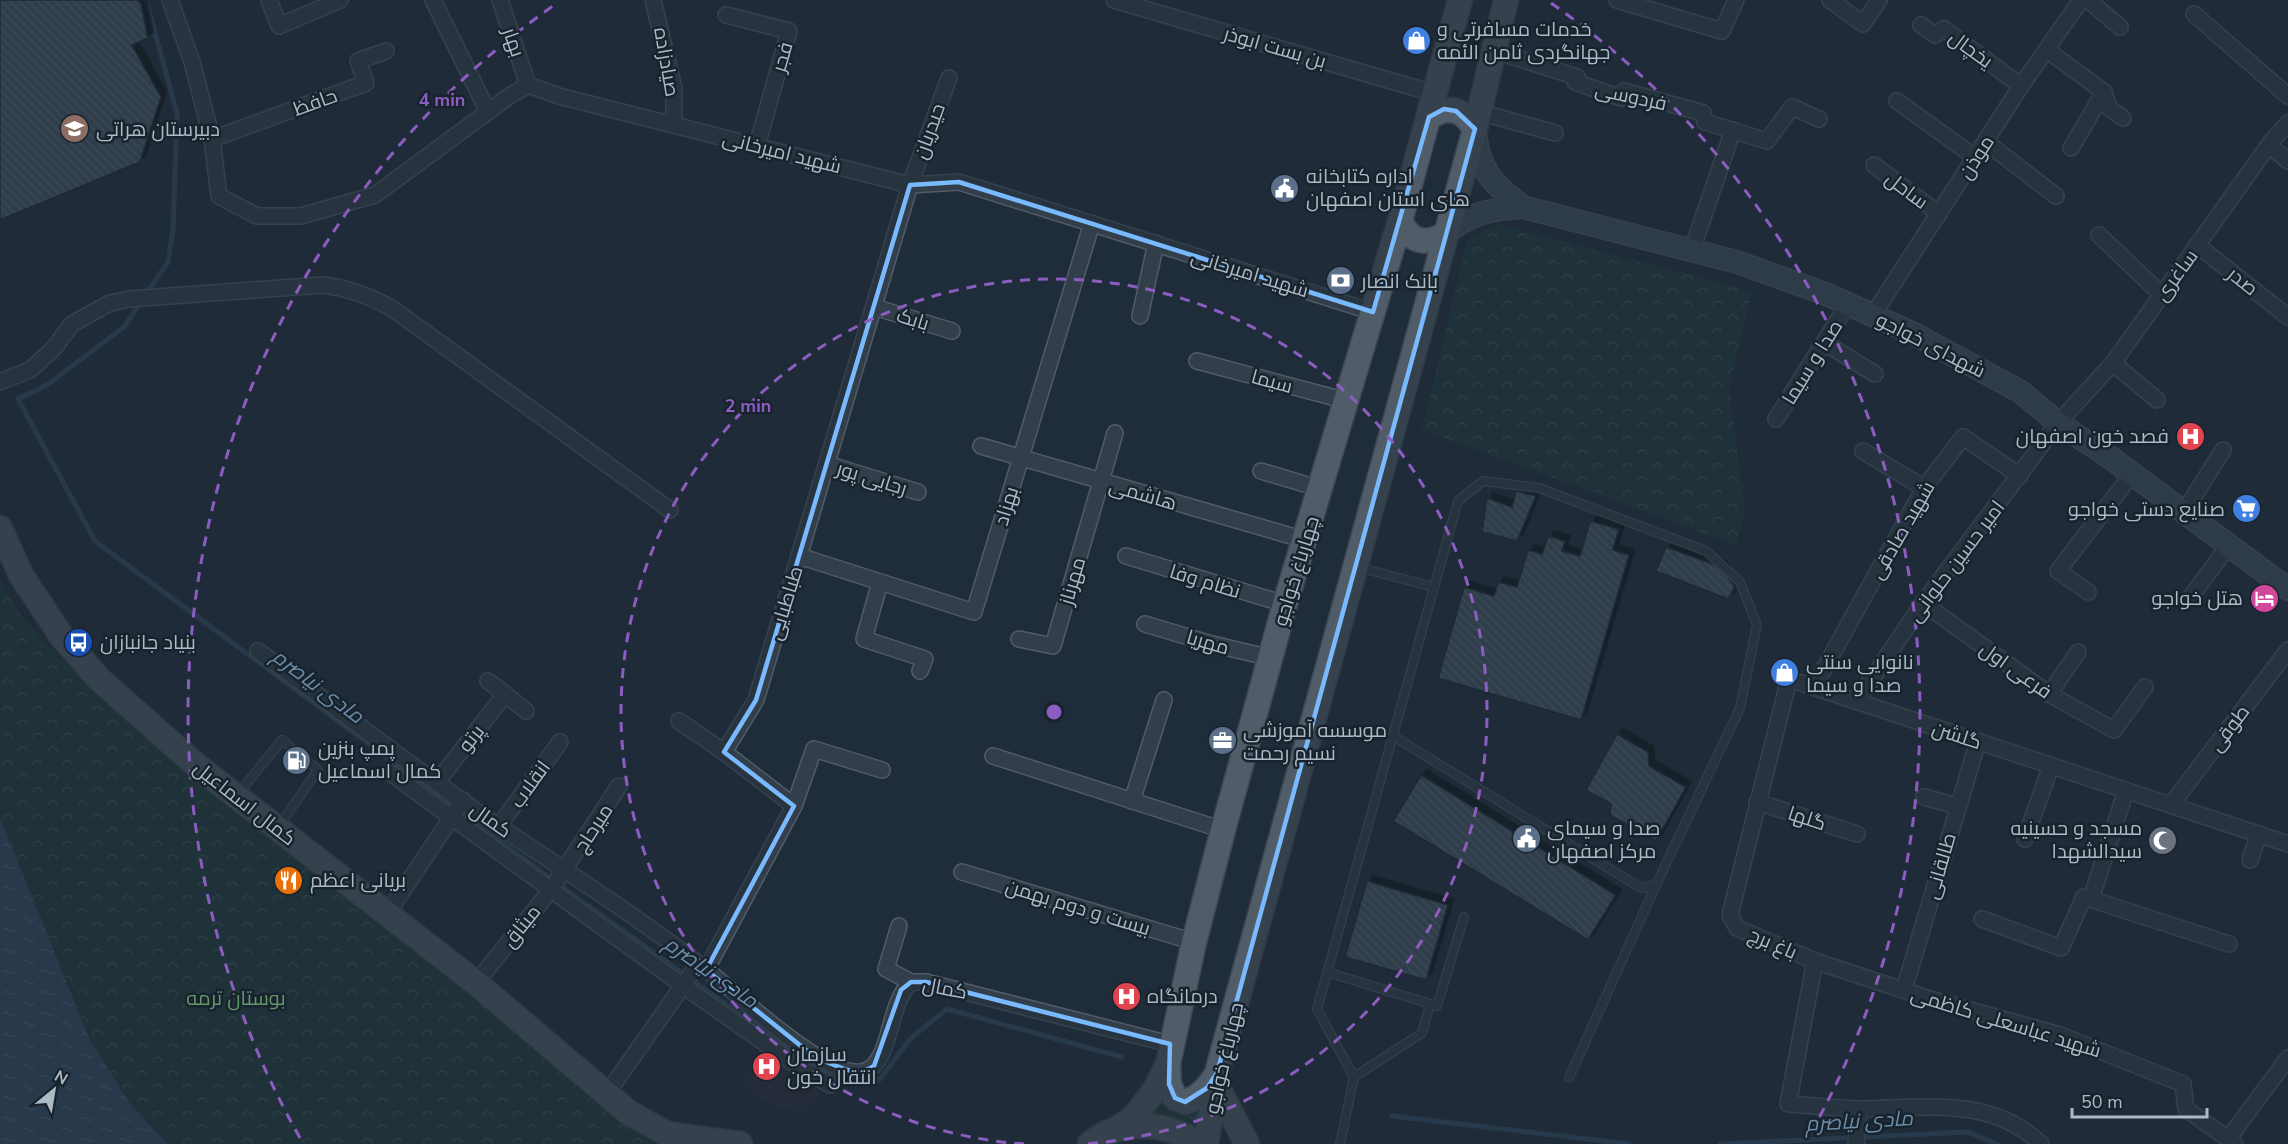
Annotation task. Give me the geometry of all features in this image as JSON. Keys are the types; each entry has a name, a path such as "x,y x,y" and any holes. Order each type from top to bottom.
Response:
{"main road":[{"name":"چهارباغ خواجو","path":"1117,1130 1134,1116 1149,1098 1169,1054 1194,942 1285,604 1400,221 1460,0"},
{"name":"چهارباغ خواجو","path":"1206,1144 1217,1078 1477,120 1506,0"},
{"path":"1429,117 1444,109 1456,111 1477,120 1477,154 1485,171 1501,191 1523,207"},
{"path":"1400,221 1406,234 1419,241 1432,242 1473,214 1491,209 1523,207"},
{"name":"شهدای خواجو","path":"1523,207 1737,262 1848,304 1916,335 2022,392 2058,423 2229,544 2288,589"},
{"name":"کمال اسماعیل","path":"0,528 21,575 40,606 93,672 142,720 476,983 606,1095 649,1126 667,1144"},
{"path":"1169,1054 1169,1084 1175,1098 1185,1102 1195,1099 1217,1078 1247,1144"},
{"name":"کمال اسماعیل","path":"649,1126 684,1138 740,1144"},
{"path":"1090,1144 1117,1130 1154,1126 1173,1130 1198,1144"}],"street":[{"path":"170,0 192,62 212,139 219,196 257,216 301,216 375,195 528,85"},
{"path":"269,0 279,26 340,0"},
{"path":"434,0 488,112"},
{"name":"بهار","path":"500,0 528,85"},
{"name":"صیادزاده","path":"653,0 674,88 674,125"},
{"name":"بن بست ابوذر","path":"1114,0 1436,94"},
{"path":"1617,0 1646,4 1722,31 1736,0"},
{"path":"1830,0 1863,24 1879,0"},
{"name":"موذن","path":"1873,315 2021,86 2081,0"},
{"path":"2088,0 2120,27"},
{"path":"2194,14 2288,96"},
{"name":"فجر","path":"726,15 789,31 757,146"},
{"name":"یخچال","path":"1921,25 1935,35 1944,29 2021,86"},
{"path":"2047,50 2104,92 2109,108 2123,118"},
{"name":"حافظ","path":"212,139 366,84 358,61 386,51"},
{"name":"فردوسی","path":"1495,51 1577,77 1575,82 1621,98 1624,91 1703,113 1705,122 1767,141 1792,107 1819,119"},
{"name":"حیدریان","path":"910,185 949,78"},
{"name":"شهید امیرخانی","path":"528,85 559,96 910,185 959,182 1373,312"},
{"path":"2071,148 2104,92"},
{"path":"1897,101 1976,158"},
{"path":"1477,120 1555,133"},
{"name":"ساغری","path":"2058,423 2113,363 2269,146 2288,123"},
{"path":"1692,250 1733,130"},
{"path":"1986,142 2056,196"},
{"path":"2269,146 2288,161"},
{"name":"ساحل","path":"1874,165 1939,214"},
{"name":"طباطبایی","path":"724,752 756,700 910,185"},
{"name":"بهزاد","path":"799,556 974,612 1092,224"},
{"path":"2099,235 2162,295"},
{"path":"1140,316 1156,243"},
{"name":"صدر","path":"2198,245 2288,317"},
{"path":"0,382 30,370 54,348 72,324 110,303 136,298 323,285 343,287 368,295 393,309 670,510"},
{"name":"صدا و سیما","path":"1776,419 1848,304"},
{"name":"بابک","path":"874,308 952,331"},
{"path":"1825,343 1875,374"},
{"name":"سیما","path":"1197,361 1347,401"},
{"path":"2113,363 2157,400"},
{"name":"امیر حسین حلوانی","path":"1857,701 1923,603 2058,423"},
{"path":"1101,482 1115,433"},
{"name":"شهید صادقی","path":"1814,687 1924,488 1963,437 2020,476"},
{"name":"هاشمی","path":"981,446 1305,540"},
{"path":"2184,512 2223,450"},
{"path":"1863,451 1924,488"},
{"name":"رجایی پور","path":"827,464 918,492"},
{"path":"1261,471 1321,489"},
{"path":"2088,592 2058,572 2132,474"},
{"name":"مهرناز","path":"1018,639 1053,646 1101,482"},
{"path":"2190,598 2229,544"},
{"name":"نظام وفا","path":"1126,556 1285,604"},
{"path":"880,582 864,639 924,659 920,671"},
{"name":"فرعی اول","path":"1923,603 2049,694 2114,730 2145,687"},
{"name":"مهریا","path":"1145,624 1212,644 1271,658"},
{"name":"طوقی","path":"2171,805 2288,650"},
{"name":"کمال","path":"258,651 499,826 566,869 702,967 816,1058 847,1070 864,1072 874,1066 881,1055 901,990 911,982 937,985 1169,1054"},
{"path":"2049,694 2078,652"},
{"name":"گلشن","path":"1788,679 2288,844"},
{"name":"باغ برج","path":"1788,679 1730,915 1737,927 1815,961 1788,1104 1858,1109"},
{"path":"488,681 526,711"},
{"name":"پرتو","path":"438,782 505,694"},
{"path":"1132,801 1164,700"},
{"path":"679,721 724,752 794,806"},
{"name":"طالقانی","path":"1904,990 1978,741"},
{"name":"انقلاب","path":"499,826 561,742"},
{"path":"606,1095 682,985 702,967 794,806 814,749 882,771"},
{"path":"993,756 1223,830"},
{"path":"2025,839 2051,766"},
{"path":"389,772 450,819 682,985 793,1063 830,1085"},
{"name":"میرحاج","path":"566,869 619,786"},
{"path":"2091,899 2126,790"},
{"path":"1924,797 1958,806"},
{"name":"کمال","path":"387,914 463,800"},
{"name":"گلها","path":"1757,802 1857,834"},
{"path":"2250,860 2259,834"},
{"name":"میثاق","path":"476,983 566,869"},
{"name":"بیست و دوم بهمن","path":"962,872 1194,942"},
{"path":"1982,919 2061,948 2084,897 2229,944"},
{"path":"899,926 886,969 911,982"},
{"name":"شهید عباسعلی کاظمی","path":"1815,961 1904,990 2060,1035 2182,1084 2186,1109 2231,1141"},
{"path":"2231,1141 2288,1058"},
{"path":"1856,1144 1858,1109 1955,1107 1978,1109 1999,1115 2042,1144"}],"lane":[{"path":"1340,1144 1354,1077 1317,1009 1458,501 1483,481 1539,488 1706,551 1740,582 1757,625 1740,708 1656,885 1569,1078"},
{"path":"1355,566 1434,587"},
{"path":"1393,736 1641,888 1656,885"},
{"path":"236,796 282,740 318,770 278,828"},
{"path":"1327,972 1437,1006 1464,917"},
{"path":"1354,1077 1422,1033 1430,1004"}],"highlighted area":[{"path":"1444,109 1456,111 1475,129 1217,1073 1207,1088 1185,1102 1175,1098 1169,1084 1170,1044 926,982 911,982 901,990 874,1066 863,1072 847,1070 816,1058 706,970 794,806 724,752 756,700 910,185 959,182 1373,312 1429,117"}],"shaded area":[{"name":"سازمان انتقال خون","path":"761,1050 820,1092 801,1112 795,1109 793,1112 784,1107 780,1111 765,1100 762,1103 749,1095 751,1090 738,1081"}],"green space":[{"path":"1496,224 1752,291 1729,389 1745,510 1736,545 1422,430 1467,240"},
{"name":"بوستان ترمه","path":"0,578 28,623 96,690 284,847 654,1144 167,1144 129,1102 89,1038 0,817"},
{"path":"1163,1091 1205,1104 1201,1139 1137,1120"}],"water":[{"path":"0,817 89,1038 129,1102 167,1144 0,1144"}],"building":[{"name":"دبیرستان هراتی","path":"0,0 137,0 141,4 148,38 132,45 161,97 140,162 0,220"},
{"path":"1516,491 1536,496 1517,541 1482,532 1487,498 1512,507"},
{"path":"1590,521 1619,529 1613,550 1629,555 1581,720 1438,678 1464,587 1494,596 1498,582 1517,587 1528,550 1542,554 1548,536 1565,541 1562,551 1580,556"},
{"path":"1666,547 1721,567 1735,587 1728,599 1656,571"},
{"path":"1617,734 1648,752 1649,766 1686,787 1656,841 1610,815 1611,804 1586,790"},
{"path":"1421,775 1616,895 1588,940 1393,821"},
{"path":"1367,881 1448,905 1426,980 1345,957"}],"waterway":[{"name":"مادی نیاصرم","path":"146,0 177,113 173,230 168,262 124,327 47,385 18,399 95,541 547,876 787,1048 835,1079 879,1080 911,1038 947,1009 1122,1057"},
{"name":"مادی نیاصرم","path":"1392,1116 1629,1144"},
{"name":"مادی نیاصرم","path":"1720,1144 1968,1132 1997,1144"}],"place":[{"name":"خدمات مسافرتی و جهانگردی ثامن الئمه","path":"1416,41"},
{"name":"دبیرستان هراتی","path":"75,129"},
{"name":"اداره کتابخانه های استان اصفهان","path":"1285,188"},
{"name":"بانک انصار","path":"1340,281"},
{"name":"فصد خون اصفهان","path":"2190,436"},
{"name":"صنایع دستی خواجو","path":"2246,509"},
{"name":"هتل خواجو","path":"2264,598"},
{"name":"بنیاد جانبازان","path":"79,642"},
{"name":"نانوایی سنتی صدا و سیما","path":"1785,673"},
{"name":"موسسه آموزشی نسیم رحمت","path":"1222,741"},
{"name":"پمپ بنزین کمال اسماعیل","path":"297,760"},
{"name":"صدا و سیمای مرکز اصفهان","path":"1526,839"},
{"name":"مسجد و حسینیه سیدالشهدا","path":"2163,840"},
{"name":"بریانی اعظم","path":"289,880"},
{"name":"درمانگاه","path":"1126,996"},
{"name":"سازمان انتقال خون","path":"766,1066"}]}
